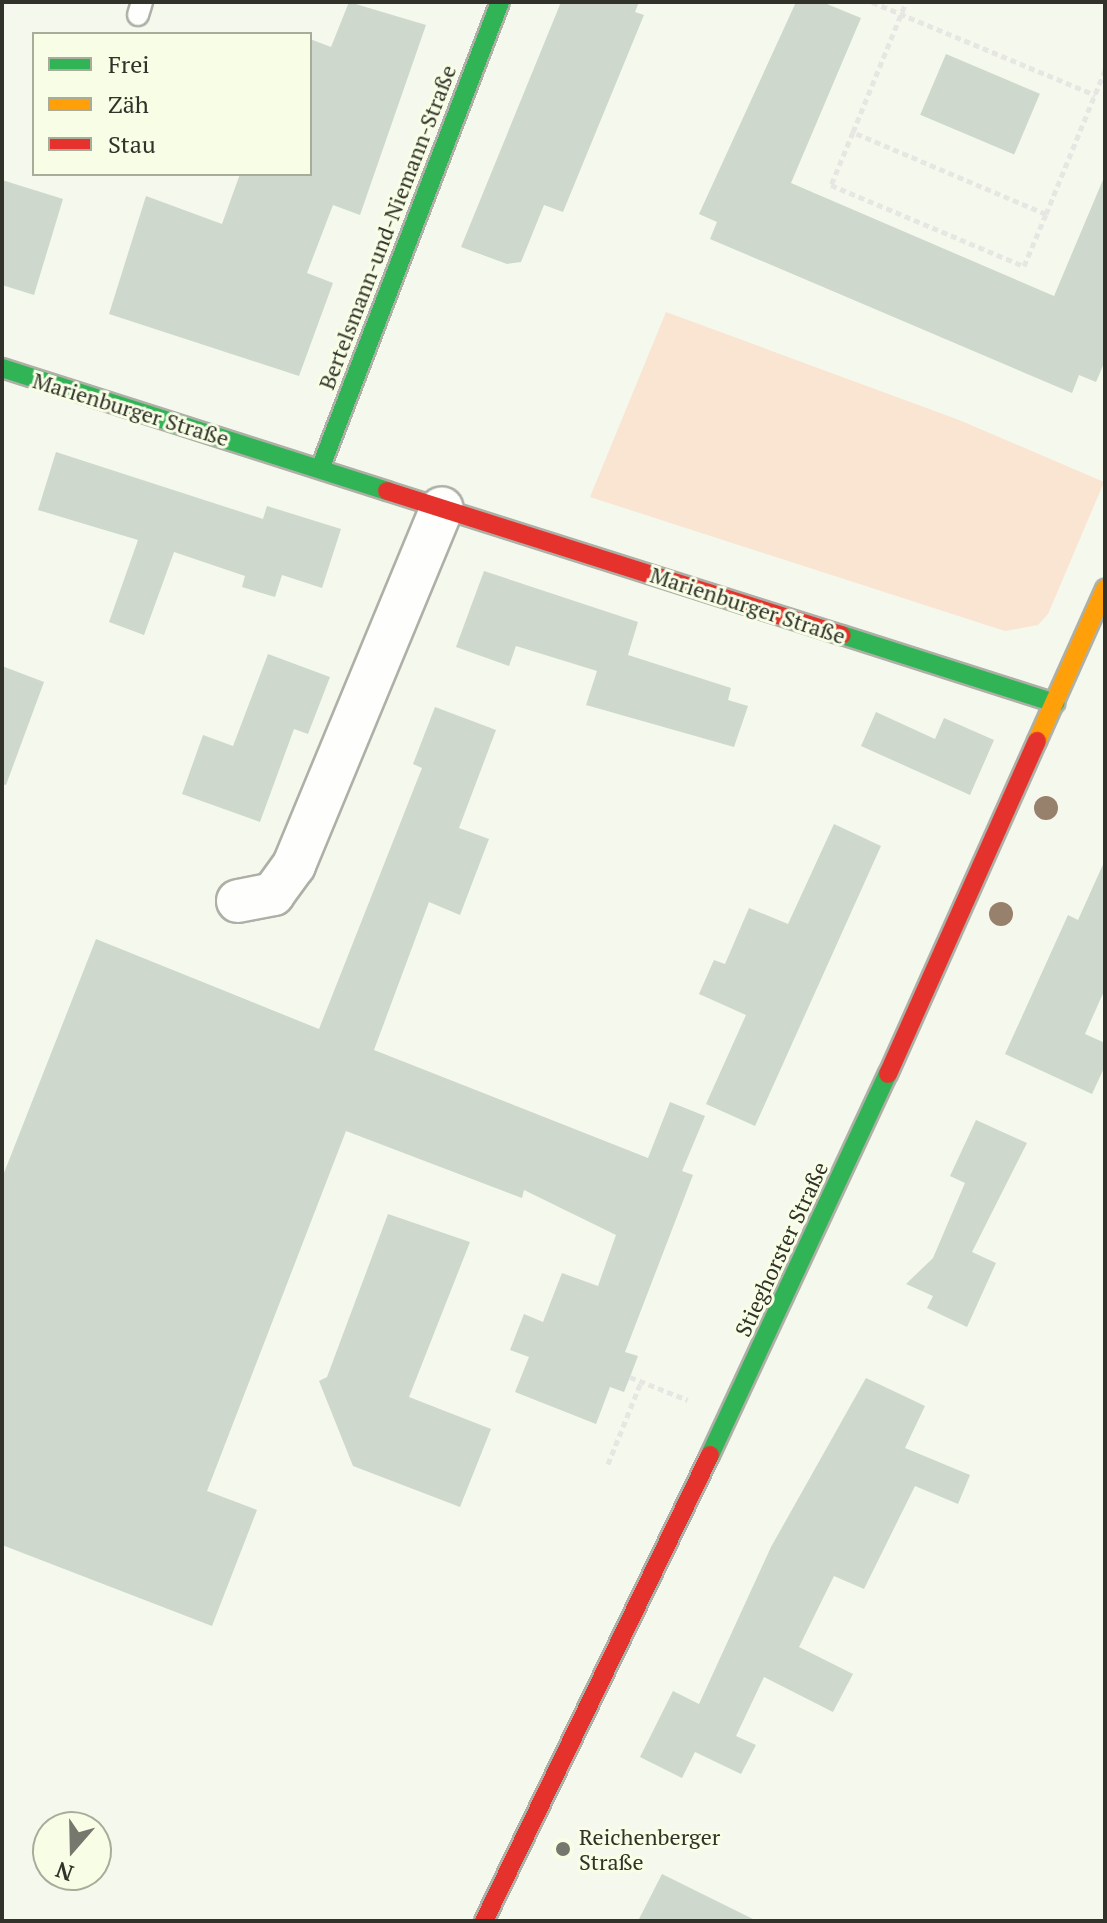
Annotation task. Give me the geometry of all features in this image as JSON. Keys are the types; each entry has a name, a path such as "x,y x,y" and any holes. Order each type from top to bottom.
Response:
{"street":[{"name":"Bertelsmann-und-Niemann-Straße","path":"320,469 500,2"},
{"name":"Marienburger Straße","path":"2,368 1055,703"},
{"path":"238,901 273,894 294,865 442,508"},
{"name":"Stieghorster Straße","path":"484,1921 729,1415 1105,589"}],"path":[{"path":"872,2 1095,95"},
{"path":"906,2 831,185 1024,266 1105,70"},
{"path":"853,132 1046,214"},
{"path":"630,1377 729,1415"},
{"path":"608,1464 641,1382"}],"shaded area":[{"path":"666,312 959,420 1104,482 1048,614 1038,625 1005,631 590,497"}],"building":[{"path":"349,2 426,25 360,215 333,205 307,273 333,283 299,376 109,314 146,196 222,224 239,176 312,176 312,40 331,47"},
{"path":"561,2 639,2 635,12 644,15 563,212 544,205 521,262 507,264 461,247"},
{"path":"796,2 822,2 861,18 791,183 1054,296 1105,175 1105,361 1096,382 1079,375 1072,393 710,239 717,222 699,214"},
{"path":"946,54 1040,94 1014,155 920,115"},
{"path":"2,180 63,199 34,295 2,285"},
{"path":"56,452 263,519 267,506 341,529 322,588 282,575 275,597 242,587 245,576 174,552 144,635 109,622 138,540 38,510"},
{"path":"484,571 638,622 628,655 731,688 728,700 748,706 734,747 586,705 597,671 516,646 509,666 456,647"},
{"path":"268,654 330,677 308,734 294,729 260,822 182,794 203,735 233,746"},
{"path":"2,666 44,682 6,785 2,784"},
{"path":"435,707 496,730 459,828 489,839 460,915 429,902 374,1050 648,1158 670,1102 705,1116 682,1171 693,1175 625,1352 638,1356 630,1377 624,1392 610,1387 596,1424 515,1392 529,1357 510,1350 524,1314 543,1322 562,1273 598,1286 616,1235 524,1190 522,1198 346,1131 207,1491 257,1510 212,1626 2,1545 2,1178 96,939 319,1029 422,768 413,764"},
{"path":"876,712 935,739 944,718 994,740 970,795 861,746"},
{"path":"834,824 881,846 755,1126 706,1104 746,1015 699,994 714,960 725,964 749,908 788,924"},
{"path":"1105,860 1105,989 1085,1034 1105,1043 1105,1066 1092,1094 1005,1054 1068,915 1078,920"},
{"path":"976,1120 1027,1143 972,1252 996,1263 967,1327 927,1308 933,1296 906,1284 933,1258 965,1183 950,1176"},
{"path":"388,1214 470,1242 409,1397 491,1429 460,1507 353,1466 319,1381 327,1377"},
{"path":"866,1378 925,1406 905,1448 970,1475 958,1504 915,1486 864,1589 834,1576 799,1647 853,1674 833,1712 764,1677 736,1736 756,1745 741,1774 695,1752 682,1778 640,1757 673,1691 699,1704 771,1547"},
{"path":"662,1874 757,1921 638,1921"}],"traffic: fast":[{"path":"320,469 500,2"},
{"path":"2,368 387,491"},
{"path":"842,635 1055,703"},
{"path":"710,1455 888,1074"}],"traffic: slow":[{"path":"1037,741 1105,589"}],"traffic: jam":[{"path":"387,491 842,635"},
{"path":"888,1074 1037,741"},
{"path":"484,1921 710,1455"}],"place":[{"name":"Reichenberger Straße","path":"563,1849"}]}
